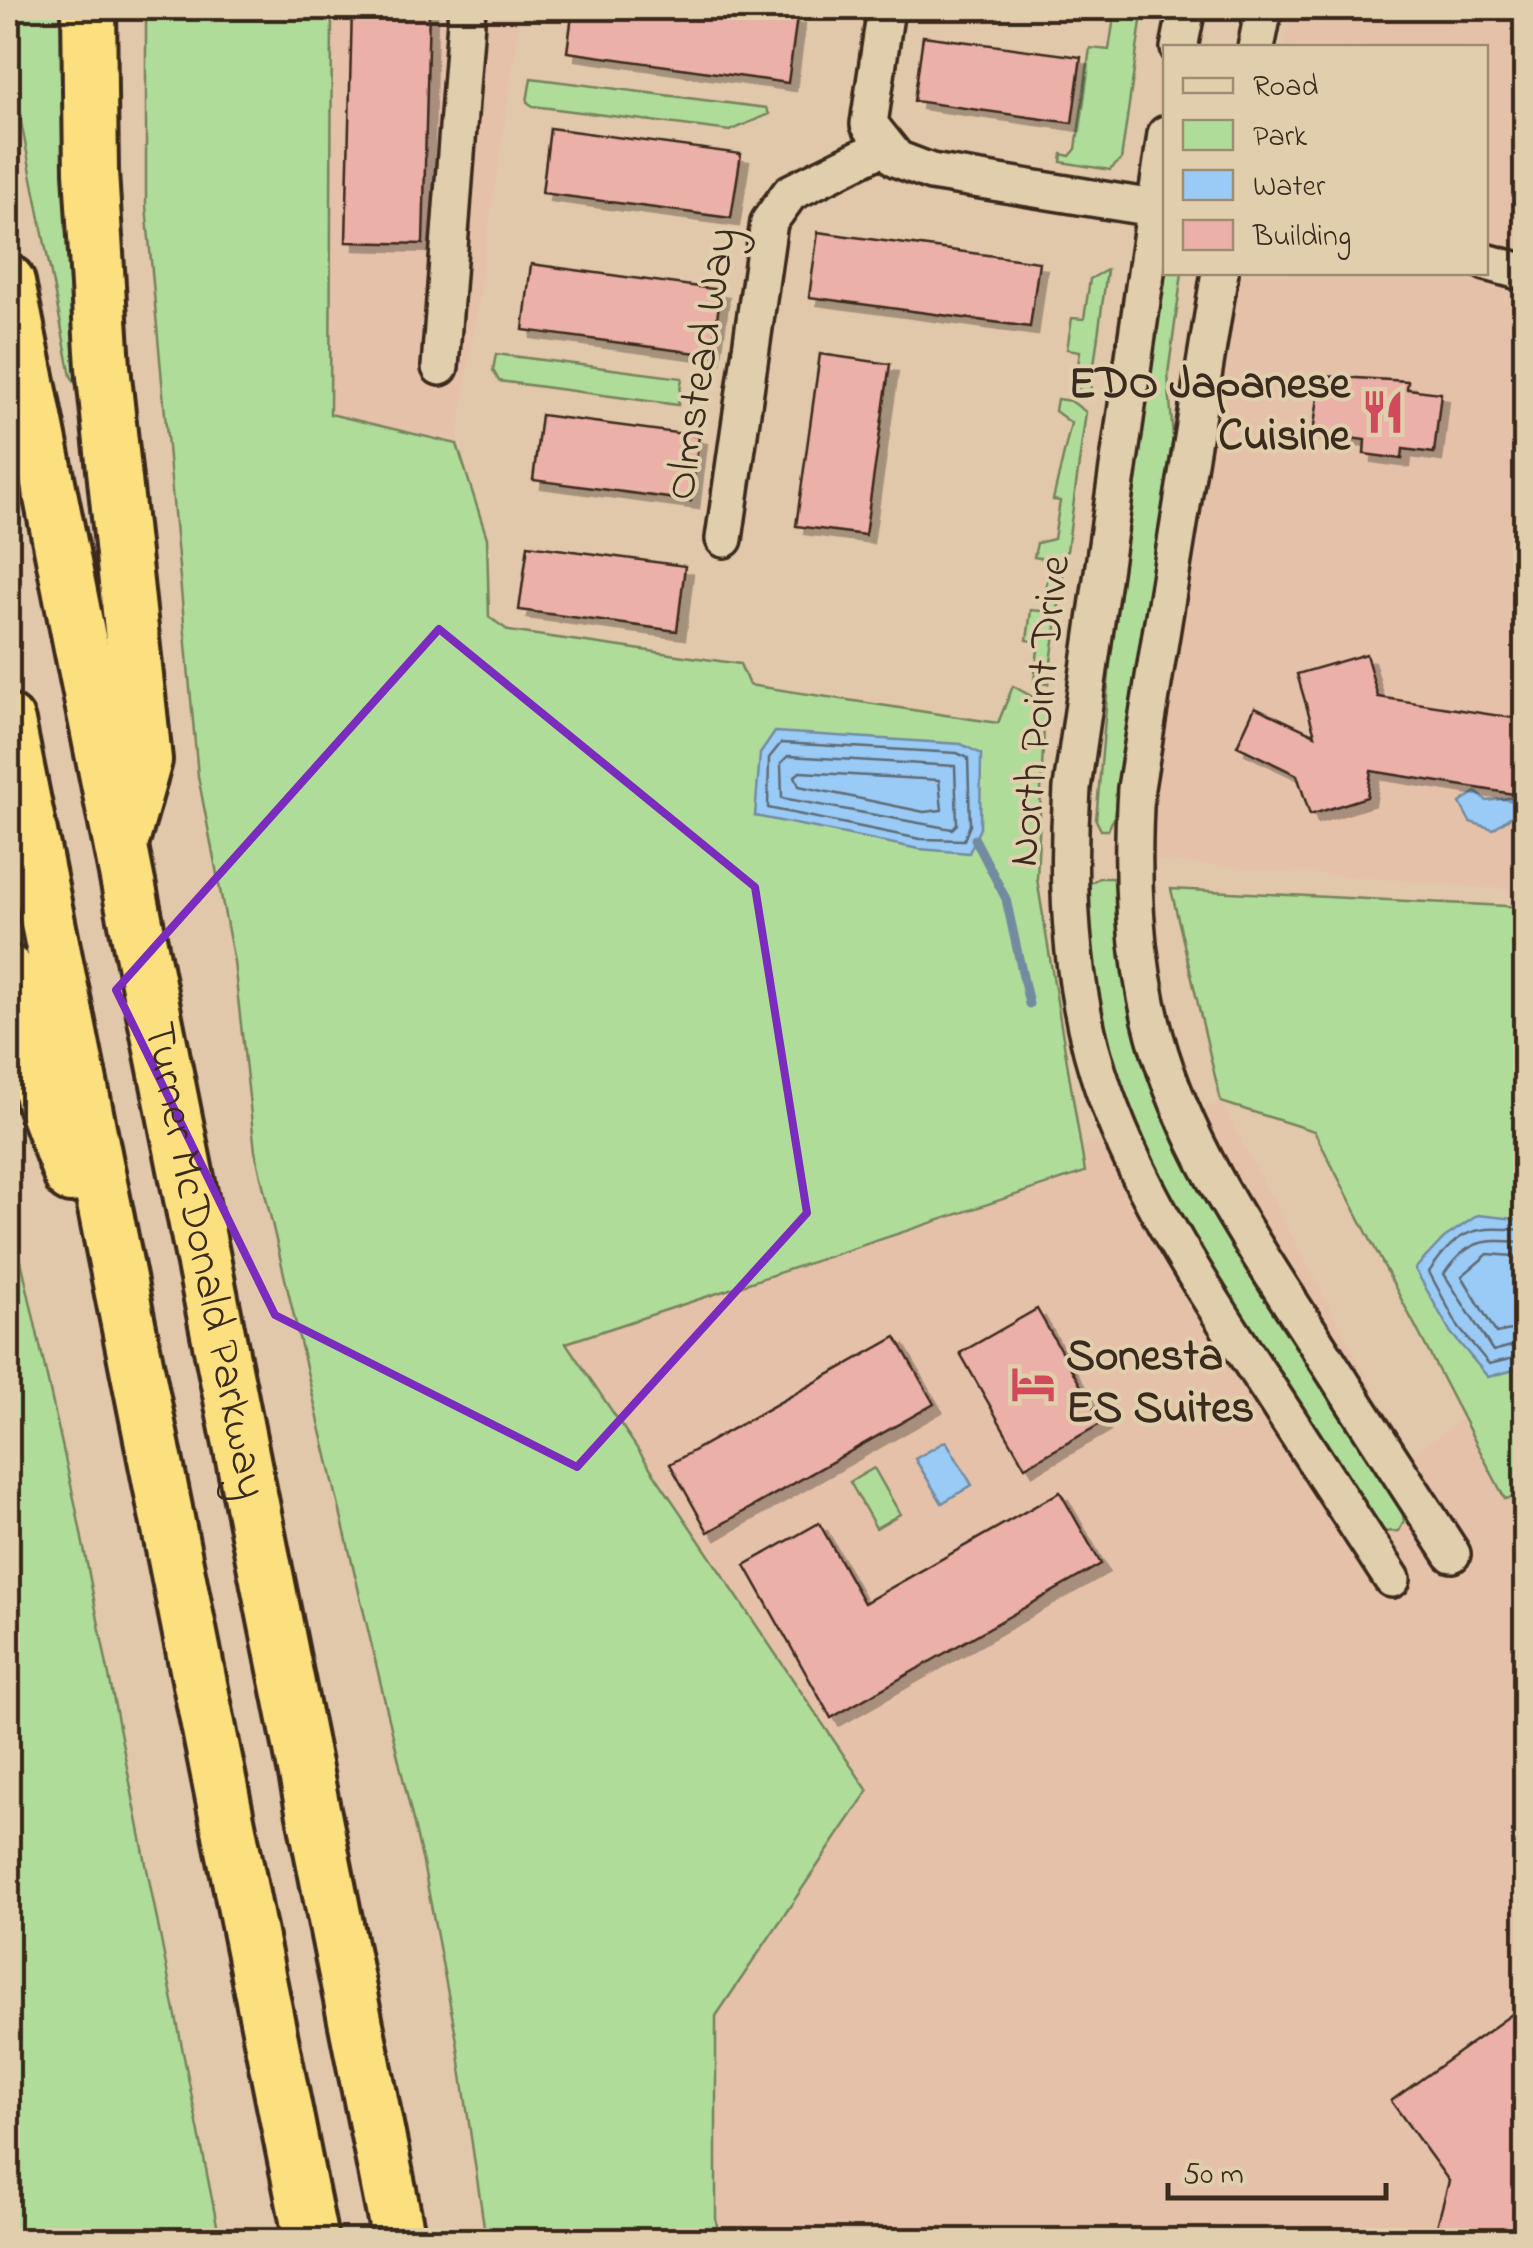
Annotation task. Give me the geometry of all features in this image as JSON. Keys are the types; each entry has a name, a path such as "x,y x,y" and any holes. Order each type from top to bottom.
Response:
{"highway":[{"path":"89,8 91,172 102,348 144,760 121,846"},
{"name":"Turner McDonald Parkway","path":"8,282 399,2240"},
{"name":"Turner McDonald Parkway","path":"8,722 311,2240"},
{"path":"8,972 44,1104 126,1325"}],"street":[{"path":"440,368 467,8"},
{"path":"886,8 869,124 897,159 930,172 1160,209"},
{"path":"1180,45 1187,8"},
{"path":"1257,45 1264,8"},
{"name":"Olmstead Way","path":"724,538 769,222 790,193 884,147"},
{"name":"North Point Drive","path":"1163,172 1072,788 1067,862 1078,987 1092,1053 1114,1117 1163,1220 1392,1579"},
{"path":"1488,263 1526,273"},
{"path":"1220,275 1136,788 1132,850 1142,975 1174,1093 1212,1173 1248,1237 1452,1554"}],"highlighted area":[{"path":"439,629 755,887 807,1213 577,1467 275,1315 116,990"}],"shaded area":[{"path":"208,8 522,8 457,444 221,456"},
{"path":"1294,8 1525,8 1525,891 1109,857 1230,275 1488,275 1488,45 1284,45"},
{"path":"1221,1102 1409,1456 1466,1416 1525,1401 1525,2240 579,2240 523,1327"}],"green space":[{"path":"8,8 60,8 81,393 71,376 8,56"},
{"path":"146,8 332,8 330,414 457,444 487,538 489,617 509,631 740,664 749,685 998,723 1013,686 1045,704 1037,879 1085,1172 566,1343 868,1791 716,2016 716,2221 720,2240 486,2240 457,2041 423,1863 255,1151 234,962 198,776 146,206"},
{"path":"1103,8 1143,8 1121,160 1110,170 1061,162 1062,154 1070,156 1076,149 1090,48 1109,50 1114,17 1103,14"},
{"path":"531,78 766,108 769,114 730,131 533,106 527,102"},
{"path":"1163,259 1163,275 1182,275 1168,374 1173,438 1114,817 1108,830 1101,830 1096,820 1114,618"},
{"path":"1107,270 1090,394 1075,388 1080,351 1067,349 1072,318 1084,319 1090,279"},
{"path":"496,354 682,378 678,405 499,381 493,370"},
{"path":"1057,399 1071,401 1086,412 1067,551 1051,560 1034,557 1037,543 1054,539 1060,501 1053,500 1071,423 1055,411"},
{"path":"1057,571 1063,576 1048,684 1034,682 1039,642 1027,640 1031,610 1042,611 1048,576"},
{"path":"1112,878 1118,890 1134,1020 1167,1121 1194,1179 1259,1291 1401,1505 1404,1521 1399,1531 1378,1532 1284,1387 1185,1221 1143,1135 1110,1049 1092,964 1090,883"},
{"path":"1171,889 1525,907 1525,1494 1505,1499 1314,1131 1221,1102"},
{"path":"8,1202 75,1503 220,2240 8,2240"},
{"path":"874,1468 900,1514 876,1528 850,1482"}],"water":[{"path":"775,732 961,744 981,754 980,828 969,853 919,849 755,816 760,754"},
{"path":"1476,792 1487,801 1515,797 1513,815 1493,829 1470,822 1460,803"},
{"path":"1478,1215 1525,1220 1525,1362 1514,1370 1488,1377 1451,1333 1415,1269 1444,1238"},
{"path":"946,1441 972,1485 942,1503 915,1459"}],"building":[{"path":"352,8 429,8 423,244 346,242"},
{"path":"573,8 724,8 797,17 788,83 567,52"},
{"path":"923,36 1081,57 1072,123 914,101"},
{"path":"550,128 741,154 731,218 542,193"},
{"path":"818,232 1039,262 1030,327 809,297"},
{"path":"531,264 721,290 712,355 523,330"},
{"path":"820,354 890,364 865,535 796,526"},
{"path":"1321,376 1408,381 1407,389 1441,393 1434,453 1403,449 1402,459 1364,454 1365,440 1313,433"},
{"path":"541,415 699,436 691,501 533,480"},
{"path":"528,545 685,566 677,631 519,610"},
{"path":"1366,654 1378,697 1526,720 1526,796 1371,771 1367,797 1310,815 1297,775 1237,746 1255,707 1315,735 1297,674"},
{"path":"1037,1309 1102,1423 1025,1467 960,1353"},
{"path":"896,1337 934,1404 708,1532 670,1464"},
{"path":"1060,1492 1101,1564 831,1718 745,1565 819,1523 864,1603"},
{"path":"1526,2004 1526,2240 1447,2240 1437,2226 1449,2181 1391,2101"}],"waterway":[{"path":"975,839 1006,899 1029,1004"}],"place":[{"name":"EDO Japanese Cuisine","path":"1383,412"},
{"name":"Sonesta ES Suites","path":"1033,1384"}]}
